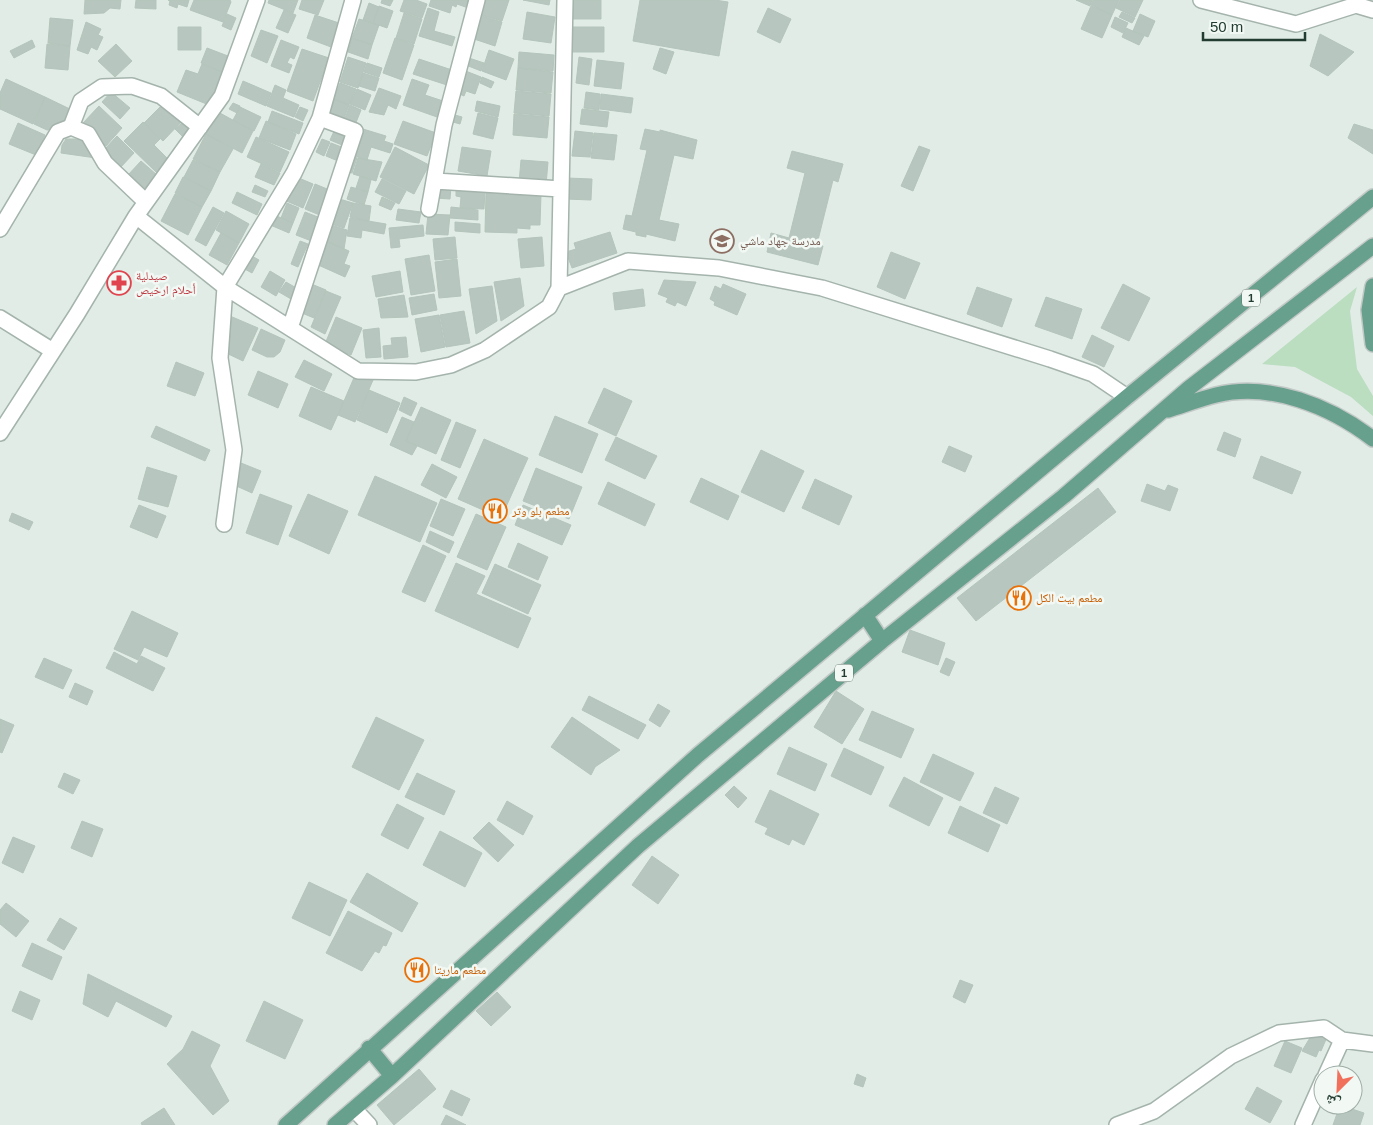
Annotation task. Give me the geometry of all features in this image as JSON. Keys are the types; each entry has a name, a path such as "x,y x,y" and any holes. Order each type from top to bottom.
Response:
{"main road":[{"name":"1","path":"286,1125 369,1048 698,755 1127,397 1373,197"},
{"name":"1","path":"335,1125 392,1076 638,846 882,641 1064,496 1162,412 1373,246"},
{"path":"1373,286 1369,310 1373,344"},
{"path":"1162,412 1217,395 1256,392 1303,400 1350,421 1373,439"},
{"path":"865,615 882,641"},
{"path":"369,1048 392,1076"}],"street":[{"path":"224,524 234,450 220,358 225,287 294,173 320,118 354,0"},
{"path":"429,208 444,125 477,0"},
{"path":"136,216 225,287 358,371 416,372 450,365 485,350 549,307 559,288 565,0"},
{"path":"1201,0 1296,24 1356,5 1373,10"},
{"path":"0,434 53,352 136,216 222,96 252,3"},
{"path":"71,127 81,101 102,87 132,86 161,96 200,127"},
{"path":"290,328 355,131 320,118"},
{"path":"0,229 58,132 71,127 88,134 105,163 146,202"},
{"path":"435,181 561,189"},
{"path":"559,288 628,261 719,268 822,288 1050,359 1093,374 1127,397"},
{"path":"0,318 53,352"},
{"path":"1117,1125 1154,1111 1231,1056 1279,1033 1324,1028 1342,1040 1373,1044"},
{"path":"1331,1065 1342,1040"},
{"path":"1304,1125 1313,1104"},
{"path":"354,1109 369,1125"}],"green space":[{"path":"1357,287 1350,311 1357,369 1373,396 1373,416 1351,397 1295,367 1262,364"}],"building":[{"path":"85,0 121,0 120,9 110,8 104,13 84,14"},
{"path":"136,0 156,0 156,9 135,8"},
{"path":"168,0 189,0 187,7 178,4 177,8 169,5 170,1"},
{"path":"194,0 230,0 231,2 223,22 190,10"},
{"path":"269,0 298,0 293,13 268,3"},
{"path":"302,0 324,0 318,15 299,9"},
{"path":"382,0 393,0 390,6 381,3"},
{"path":"404,0 416,0 427,4 422,18 400,11"},
{"path":"431,0 474,0 471,9 457,4 456,7 452,5 450,13 429,6"},
{"path":"482,0 509,0 502,21 477,14"},
{"path":"523,0 550,0 549,5"},
{"path":"572,0 601,0 601,19 572,19"},
{"path":"640,0 715,0 728,2 719,56 633,41"},
{"path":"1076,0 1092,0 1090,6"},
{"path":"1093,0 1119,0 1112,15 1091,5"},
{"path":"1120,0 1143,0 1135,17 1116,8"},
{"path":"369,3 379,7 373,23 363,20"},
{"path":"379,6 393,11 387,28 373,23"},
{"path":"1091,6 1112,15 1102,38 1081,29"},
{"path":"428,8 439,12 434,31 455,37 452,46 419,36"},
{"path":"768,8 791,19 780,43 757,32"},
{"path":"284,10 296,15 288,33 276,28"},
{"path":"527,12 555,17 551,43 523,39"},
{"path":"1122,12 1135,18 1132,23 1119,17"},
{"path":"404,13 422,19 414,44 396,38"},
{"path":"227,14 236,18 231,30 222,26"},
{"path":"1140,14 1155,21 1148,37 1133,31"},
{"path":"315,15 339,23 331,47 307,38"},
{"path":"478,15 502,22 495,46 471,38"},
{"path":"1115,17 1128,23 1123,33 1111,27"},
{"path":"50,18 73,20 70,46 48,43"},
{"path":"359,19 379,25 372,45 352,38"},
{"path":"86,22 101,29 98,35 103,37 97,50 91,47 88,54 77,50"},
{"path":"178,27 201,27 201,50 178,50"},
{"path":"573,27 604,27 604,52 572,52"},
{"path":"1126,28 1144,36 1139,45 1122,37"},
{"path":"261,30 278,36 267,63 251,56"},
{"path":"1320,34 1354,52 1328,76 1310,66"},
{"path":"352,38 372,45 368,59 348,52"},
{"path":"395,38 414,45 402,80 383,73"},
{"path":"32,40 35,47 14,58 10,51"},
{"path":"281,40 299,47 294,59 290,57 287,63 292,65 289,73 271,66"},
{"path":"47,44 70,46 68,70 45,68"},
{"path":"116,44 132,61 115,77 98,61"},
{"path":"207,48 228,56 222,72 201,63"},
{"path":"660,48 674,52 666,74 653,69"},
{"path":"302,49 329,58 313,101 287,91"},
{"path":"489,50 514,59 506,80 482,71"},
{"path":"519,52 554,55 553,71 518,68"},
{"path":"348,57 366,63 358,88 340,82"},
{"path":"579,57 592,59 589,85 576,83"},
{"path":"469,58 484,63 481,71 466,65"},
{"path":"419,59 455,71 450,86 413,74"},
{"path":"597,60 624,63 621,89 594,86"},
{"path":"367,63 382,68 379,77 364,72"},
{"path":"202,64 222,72 209,105 177,92 186,70 198,74"},
{"path":"518,68 553,72 551,93 516,90"},
{"path":"463,70 481,77 475,94 466,91 464,96 455,92"},
{"path":"363,73 379,78 375,91 359,86"},
{"path":"482,77 494,82 491,88 480,83"},
{"path":"6,79 45,97 33,124 0,109 0,93"},
{"path":"412,79 429,85 425,95 443,101 437,117 403,105"},
{"path":"243,81 271,93 266,106 238,94"},
{"path":"340,83 356,89 349,105 334,99"},
{"path":"275,85 286,90 283,98 299,105 294,117 267,106"},
{"path":"379,88 401,96 396,109 388,105 384,115 369,112"},
{"path":"357,89 371,95 365,110 350,104"},
{"path":"516,91 551,94 549,116 514,113"},
{"path":"111,92 130,108 120,119 102,102"},
{"path":"586,92 600,94 599,110 584,108"},
{"path":"601,94 633,98 631,113 600,109"},
{"path":"45,97 72,110 64,128 47,130 34,124"},
{"path":"334,99 349,105 343,121 328,115"},
{"path":"477,101 500,106 498,117 475,111"},
{"path":"165,102 183,120 163,141 144,123"},
{"path":"233,103 240,106 237,113 229,109"},
{"path":"350,105 361,110 355,125 344,121"},
{"path":"99,106 122,128 106,146 83,123"},
{"path":"240,107 261,117 254,131 233,120"},
{"path":"300,107 308,110 303,121 295,117"},
{"path":"582,109 609,112 607,127 580,124"},
{"path":"272,111 303,123 299,134 268,122"},
{"path":"218,112 253,131 242,153 206,134"},
{"path":"448,113 462,117 460,124 446,120"},
{"path":"478,113 498,118 493,139 473,134"},
{"path":"514,114 549,117 547,138 513,135"},
{"path":"184,121 194,130 185,139 175,129"},
{"path":"266,121 296,134 290,150 259,138"},
{"path":"403,121 436,133 427,156 394,144"},
{"path":"143,122 160,139 154,145 169,160 157,173 124,141"},
{"path":"18,123 45,135 36,155 9,144"},
{"path":"1354,124 1373,130 1373,154 1348,138"},
{"path":"336,127 348,132 342,145 330,140"},
{"path":"363,129 386,136 384,141 393,144 390,153 371,147 367,160 354,156"},
{"path":"645,129 660,132 660,130 697,140 693,159 674,155 659,220 679,224 675,241 646,234 646,237 636,235 636,232 623,229 626,215 632,216 647,150 640,149"},
{"path":"575,131 593,133 590,157 572,156"},
{"path":"594,133 617,135 614,160 591,158"},
{"path":"206,134 233,149 220,172 193,159"},
{"path":"117,136 134,153 120,168 102,152"},
{"path":"256,137 289,152 280,172 247,157"},
{"path":"66,139 86,139 96,158 61,153 62,145"},
{"path":"322,139 330,142 324,156 316,152"},
{"path":"331,143 344,148 338,161 326,156"},
{"path":"919,146 930,150 913,191 901,186"},
{"path":"395,147 429,165 414,194 380,177"},
{"path":"462,147 491,151 487,176 458,171"},
{"path":"792,151 843,164 838,182 833,180 817,244 823,246 818,265 767,252 771,233 789,238 805,173 787,168"},
{"path":"349,155 357,158 352,173 344,171"},
{"path":"358,158 382,162 376,181 353,174"},
{"path":"193,160 220,172 211,191 184,177"},
{"path":"521,160 548,162 546,185 519,183"},
{"path":"141,161 157,175 144,190 128,175"},
{"path":"261,164 280,173 274,185 255,177"},
{"path":"294,176 313,184 303,208 284,200"},
{"path":"360,176 371,180 368,192 356,188"},
{"path":"183,177 211,191 202,207 175,193"},
{"path":"567,178 592,179 591,200 566,199"},
{"path":"382,179 406,191 399,204 375,192"},
{"path":"315,184 332,191 322,216 305,209"},
{"path":"255,185 268,191 265,197 252,192"},
{"path":"435,186 451,187 450,199 435,198"},
{"path":"351,187 368,192 364,205 347,199"},
{"path":"456,189 485,190 484,209 460,208 461,197 456,196"},
{"path":"237,192 262,204 257,215 232,203"},
{"path":"486,192 541,194 540,225 530,225 530,229 517,228 517,233 485,232"},
{"path":"175,194 202,207 188,235 161,221"},
{"path":"382,197 395,203 391,210 379,205"},
{"path":"336,198 353,203 344,228 328,223"},
{"path":"287,203 299,208 293,223 281,218"},
{"path":"353,203 371,206 369,221 350,217"},
{"path":"213,207 224,213 206,246 195,240"},
{"path":"451,207 478,210 478,220 450,218"},
{"path":"398,209 421,212 419,223 396,220"},
{"path":"226,211 249,224 239,243 216,230"},
{"path":"305,212 323,219 314,242 296,235"},
{"path":"272,214 293,223 289,233 268,224"},
{"path":"428,214 450,215 448,235 426,234"},
{"path":"350,218 386,224 384,234 362,230 361,238 347,236"},
{"path":"455,222 480,224 480,233 455,231"},
{"path":"328,224 347,230 344,249 326,241"},
{"path":"423,225 424,236 399,239 400,247 391,248 389,228"},
{"path":"610,232 617,253 572,268 566,252 576,249 574,243"},
{"path":"221,233 239,243 227,265 209,255"},
{"path":"455,237 457,258 435,260 433,239"},
{"path":"542,237 544,266 521,268 518,239"},
{"path":"300,241 308,244 298,267 291,264"},
{"path":"326,241 349,251 344,264 350,266 345,277 316,264"},
{"path":"891,252 920,263 905,299 877,287"},
{"path":"250,255 259,260 252,273 243,268"},
{"path":"429,255 435,291 411,295 405,259"},
{"path":"457,259 461,296 439,298 435,262"},
{"path":"270,271 285,280 276,296 261,287"},
{"path":"400,271 403,292 376,297 372,276"},
{"path":"520,278 524,306 501,321 494,282"},
{"path":"664,280 696,282 686,306 677,302 675,306 666,302 668,298 658,294"},
{"path":"286,282 298,289 291,299 279,292"},
{"path":"309,283 326,290 314,318 297,311"},
{"path":"723,284 746,294 737,315 714,305 715,302 710,299 715,286 721,289"},
{"path":"1123,284 1150,298 1129,341 1101,328"},
{"path":"492,286 497,321 476,334 469,289"},
{"path":"977,287 1012,299 1002,327 967,314"},
{"path":"643,289 645,306 615,310 613,293"},
{"path":"326,291 341,297 325,334 311,327"},
{"path":"434,294 437,310 412,315 409,298"},
{"path":"404,295 408,317 381,318 378,299"},
{"path":"1046,297 1082,309 1072,339 1035,326"},
{"path":"464,311 470,343 446,347 440,315"},
{"path":"439,315 445,347 421,352 415,319"},
{"path":"230,316 258,328 243,361 222,351"},
{"path":"336,317 362,328 351,355 325,344"},
{"path":"379,328 381,357 366,358 363,330"},
{"path":"261,329 285,340 280,352 274,357 267,357 252,350"},
{"path":"1092,335 1114,346 1104,367 1082,357"},
{"path":"406,337 408,357 384,359 383,346 392,345 391,338"},
{"path":"304,360 332,374 324,391 295,377"},
{"path":"176,362 204,373 195,396 167,386"},
{"path":"258,371 288,384 278,408 248,395"},
{"path":"356,373 373,380 355,422 338,415"},
{"path":"311,387 344,401 331,430 299,416"},
{"path":"604,388 632,401 616,436 588,423"},
{"path":"369,390 400,403 387,433 357,420"},
{"path":"404,397 417,403 411,416 399,410"},
{"path":"421,407 451,420 436,454 406,441"},
{"path":"555,416 598,434 582,473 539,455"},
{"path":"402,417 414,422 406,441 417,446 412,455 390,445"},
{"path":"456,422 476,430 460,468 441,460"},
{"path":"156,426 210,450 205,461 151,437"},
{"path":"1224,432 1241,439 1235,457 1217,450"},
{"path":"616,437 657,456 645,479 605,460"},
{"path":"484,439 528,458 501,518 458,499"},
{"path":"949,446 972,456 965,472 942,462"},
{"path":"761,450 804,471 784,512 741,492"},
{"path":"1261,456 1301,472 1292,494 1253,478"},
{"path":"241,463 261,471 252,493 232,484"},
{"path":"432,464 457,477 446,498 421,485"},
{"path":"147,467 177,476 168,507 138,499"},
{"path":"536,468 582,487 569,519 523,501"},
{"path":"375,476 437,503 420,542 358,515"},
{"path":"701,478 739,496 728,520 690,502"},
{"path":"815,479 852,496 839,525 802,508"},
{"path":"608,482 655,504 645,526 598,504"},
{"path":"1147,484 1165,491 1168,485 1178,489 1170,511 1141,501"},
{"path":"1098,488 1116,512 976,621 957,598"},
{"path":"260,494 292,506 278,545 246,533"},
{"path":"308,494 348,511 329,554 289,536"},
{"path":"441,499 465,509 453,536 430,526"},
{"path":"139,505 166,516 157,538 130,527"},
{"path":"523,505 571,525 562,545 515,525"},
{"path":"12,513 33,522 29,530 9,521"},
{"path":"476,514 506,527 487,570 457,557"},
{"path":"430,531 454,542 449,553 426,542"},
{"path":"518,543 548,557 538,580 508,567"},
{"path":"423,545 446,556 425,602 402,592"},
{"path":"456,563 485,576 476,594 531,618 518,648 435,611"},
{"path":"495,564 541,585 528,614 482,593"},
{"path":"132,611 178,633 167,657 144,647 138,660 114,649"},
{"path":"910,630 945,643 938,665 902,652"},
{"path":"114,652 137,664 141,656 165,668 153,691 106,668"},
{"path":"44,658 72,670 63,689 35,677"},
{"path":"946,658 955,662 949,676 940,672"},
{"path":"75,683 93,691 87,705 69,697"},
{"path":"836,691 864,709 842,744 814,727"},
{"path":"589,696 646,725 638,739 582,710"},
{"path":"658,704 670,711 660,727 649,720"},
{"path":"872,711 914,729 901,758 859,740"},
{"path":"376,717 424,740 399,790 352,767"},
{"path":"572,717 620,750 595,767 591,775 551,747"},
{"path":"0,719 14,725 2,753 0,752"},
{"path":"789,747 827,764 815,791 777,774"},
{"path":"844,748 884,767 871,795 831,776"},
{"path":"933,754 974,773 960,801 920,782"},
{"path":"64,773 80,780 73,794 58,787"},
{"path":"417,773 455,791 444,815 405,797"},
{"path":"904,777 943,798 929,826 889,806"},
{"path":"734,786 747,798 738,808 725,795"},
{"path":"995,787 1019,798 1007,824 983,813"},
{"path":"770,790 819,814 804,845 792,839 789,845 765,834 768,828 755,822"},
{"path":"507,801 533,816 523,835 497,820"},
{"path":"397,804 424,818 408,849 381,835"},
{"path":"960,806 1000,825 988,852 948,833"},
{"path":"82,821 103,829 92,857 71,848"},
{"path":"489,822 514,845 498,862 473,838"},
{"path":"440,831 482,853 465,887 423,865"},
{"path":"13,837 35,846 23,873 2,863"},
{"path":"652,856 679,875 658,904 632,885"},
{"path":"367,873 418,903 402,932 350,902"},
{"path":"309,882 347,900 330,936 292,918"},
{"path":"6,903 29,921 16,937 0,924 0,910"},
{"path":"348,911 392,933 386,946 383,945 379,953 375,951 362,971 326,953"},
{"path":"60,918 77,928 64,950 47,940"},
{"path":"32,943 62,957 52,980 22,966"},
{"path":"88,974 172,1016 166,1027 116,1001 108,1017 83,1004"},
{"path":"960,980 973,985 965,1003 953,997"},
{"path":"20,991 40,1000 32,1020 12,1011"},
{"path":"497,992 511,1007 491,1026 476,1011"},
{"path":"264,1001 303,1020 285,1059 246,1041"},
{"path":"192,1031 220,1045 210,1066 229,1101 213,1115 167,1064 183,1049"},
{"path":"1314,1031 1327,1037 1316,1057 1302,1051"},
{"path":"1285,1041 1302,1048 1291,1073 1274,1066"},
{"path":"419,1069 436,1089 394,1125 377,1105"},
{"path":"857,1074 866,1078 863,1087 854,1084"},
{"path":"1257,1087 1282,1101 1270,1123 1245,1109"},
{"path":"451,1090 470,1099 462,1116 443,1107"},
{"path":"164,1108 175,1125 142,1125 141,1123"},
{"path":"1364,1113 1360,1125 1333,1125 1336,1115 1363,1115"},
{"path":"446,1115 466,1125 441,1125"}],"place":[{"name":"مدرسة جهاد ماشي","path":"722,241"},
{"name":"صيدلية أحلام ارخيص","path":"119,283"},
{"name":"مطعم بلو وتر","path":"495,511"},
{"name":"مطعم بيت الكل","path":"1019,598"},
{"name":"مطعم ماريتا","path":"417,970"}]}
